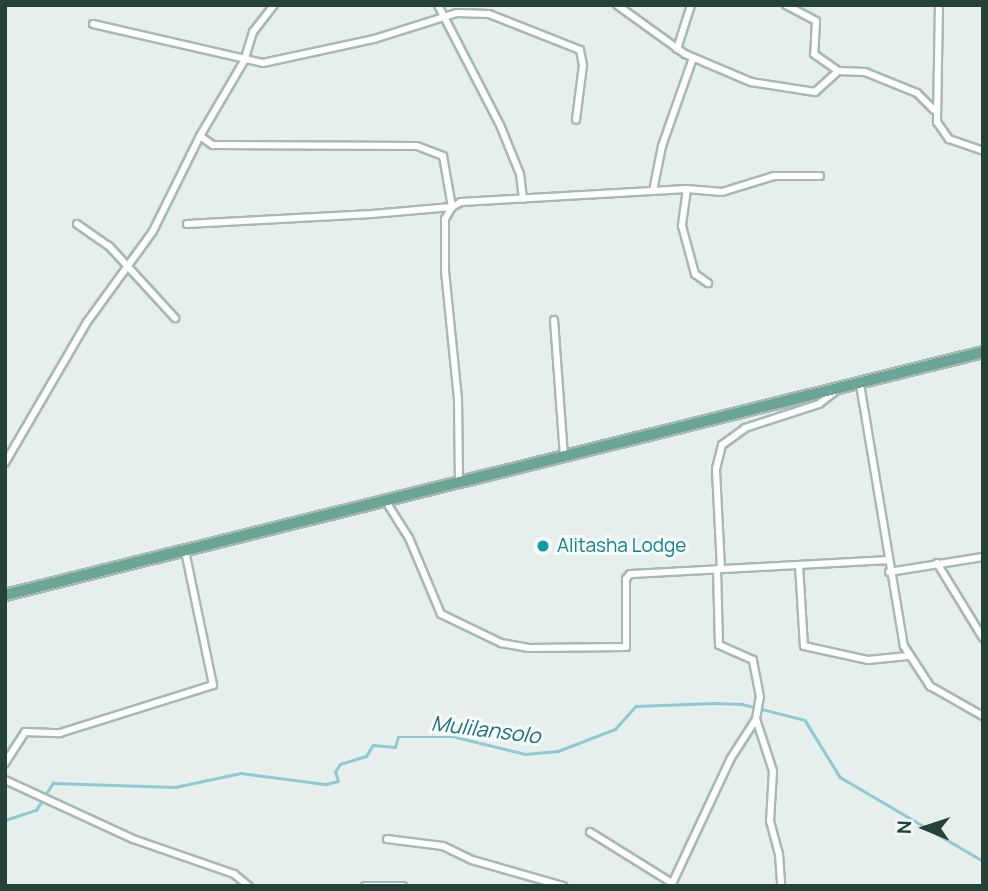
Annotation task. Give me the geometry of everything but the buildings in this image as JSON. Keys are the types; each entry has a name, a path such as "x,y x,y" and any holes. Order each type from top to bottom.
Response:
{"main road":[{"path":"5,595 983,352"}],"street":[{"path":"5,463 87,322 153,231 200,136 244,61 253,32 274,5"},
{"path":"438,5 500,125 520,174 523,199"},
{"path":"617,5 677,49 751,82 803,92 821,89 838,72"},
{"path":"677,49 691,5"},
{"path":"786,5 816,20 814,54 838,72 865,72 917,93 934,110 948,139 983,151"},
{"path":"934,110 939,5"},
{"path":"93,24 190,44 244,61 275,62 446,20 474,9 500,16 580,50 583,65 576,120"},
{"path":"653,191 662,146 693,58"},
{"path":"200,136 213,145 355,142 428,148 443,156 452,206 445,219 444,271 457,388 459,482"},
{"path":"187,224 452,206 461,202 687,189 722,192 774,176 820,176"},
{"path":"687,189 682,226 695,274 708,283"},
{"path":"77,224 109,246 175,318"},
{"path":"554,320 564,456"},
{"path":"860,384 889,572 908,656 930,686 983,716"},
{"path":"590,832 672,884 731,758 757,714 761,689 753,660 719,645 716,469 722,445 745,428 819,404 837,390"},
{"path":"385,500 409,538 441,614 448,621 482,629 514,646 590,650 626,647 627,575 887,560"},
{"path":"5,763 25,732 60,733 214,685 185,551"},
{"path":"889,572 983,557"},
{"path":"937,563 983,638"},
{"path":"799,565 804,646 868,660 908,656"},
{"path":"757,714 773,771 770,821 779,854 781,886"},
{"path":"5,780 133,839 193,857 249,886"},
{"path":"387,839 443,846 472,860 563,886"},
{"path":"365,886 403,886"}],"waterway":[{"name":"Mulilansolo","path":"5,820 36,810 53,783 175,787 241,773 326,784 338,781 335,772 340,764 366,756 373,745 395,747 398,737 456,737 525,754 558,751 615,729 636,706 742,704 805,720 840,777 983,861"}],"place":[{"name":"Alitasha Lodge","path":"543,546"}]}
